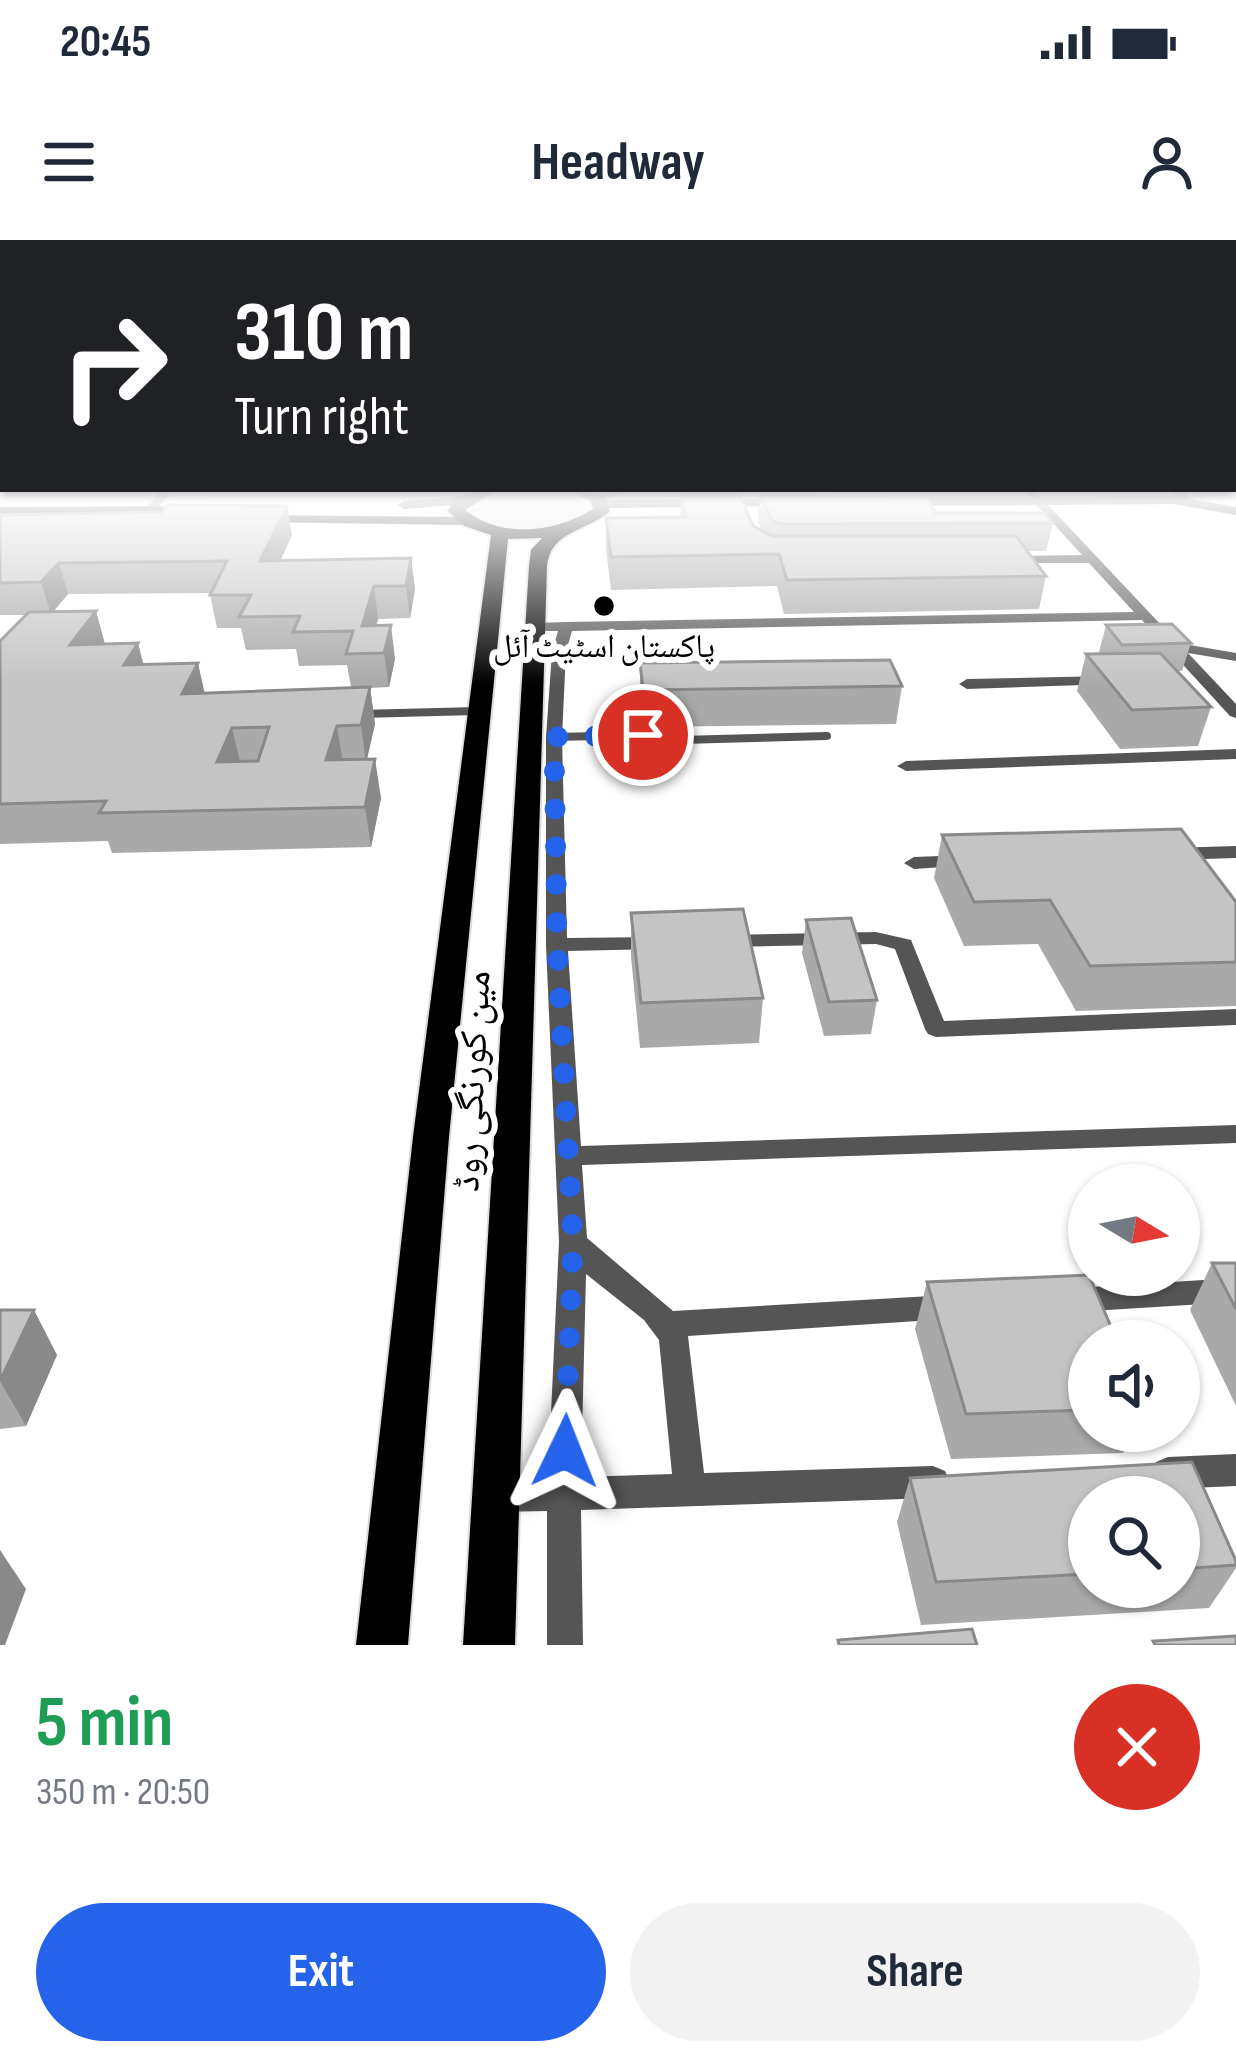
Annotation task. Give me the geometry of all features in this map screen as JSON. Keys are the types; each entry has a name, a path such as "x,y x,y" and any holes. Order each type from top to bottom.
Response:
{"main road":[{"name":"مین کورنگی روڈ","path":"382,1645 476,711 497,555"},
{"name":"مین کورنگی روڈ","path":"489,1645 550,626 541,555"}],"street":[{"path":"1087,555 1236,713"},
{"path":"998,560 1091,559"},
{"path":"565,1645 564,1493 573,1242 557,945 554,737 559,652 550,626 1144,616"},
{"path":"1172,646 1236,657"},
{"path":"1180,679 1203,679"},
{"path":"967,684 1132,680"},
{"path":"906,766 1236,754"},
{"path":"1144,855 1236,852"},
{"path":"914,863 983,861"},
{"path":"557,945 888,938 910,953 936,1028 1236,1017"},
{"path":"568,1156 1236,1134"},
{"path":"573,1242 587,1262 668,1324 674,1338 690,1492"},
{"path":"1047,1301 1236,1290"},
{"path":"668,1324 976,1306"},
{"path":"1141,1474 1236,1470"},
{"path":"496,1496 975,1480"}],"lane":[{"path":"346,714 476,711"},
{"path":"554,737 643,735 644,741 826,736"}],"building":[{"path":"0,555 263,555 260,561 411,558 406,586 374,586 362,626 391,625 384,653 346,654 353,631 293,632 300,616 239,617 251,595 210,595 227,561 59,563 41,582 0,583"},
{"path":"611,555 747,555 611,557"},
{"path":"779,555 1030,555 1046,576 787,580"},
{"path":"96,611 70,645 138,643 124,665 198,663 182,694 370,687 361,725 337,726 326,760 375,759 365,807 99,813 106,801 0,804 0,641 29,612","holes":["269,727 258,761 217,762 232,728"]},
{"path":"1172,624 1191,643 1122,645 1106,625"},
{"path":"1160,653 1211,707 1132,710 1086,654"},
{"path":"890,660 902,686 647,690 643,689 640,663"},
{"path":"1181,829 1236,902 1236,962 1090,966 1050,900 974,902 942,835"},
{"path":"743,909 763,998 641,1003 631,913"},
{"path":"851,918 877,1000 829,1002 806,920"},
{"path":"1212,1263 1236,1263 1236,1309"},
{"path":"1068,1276 1068,1296 1098,1296 1108,1320 1068,1320 1068,1411 966,1414 927,1282"},
{"path":"0,1310 34,1310 0,1381"},
{"path":"1192,1462 1198,1476 1068,1476 1068,1575 936,1582 910,1478"},
{"path":"1200,1480 1236,1561 1236,1565 1200,1568"},
{"path":"972,1629 977,1645 839,1645 838,1640"},
{"path":"1236,1636 1236,1645 1155,1645 1153,1641"}],"place":[{"name":"پاکستان اسٹیٹ آئل","path":"604,606"}],"route":[{"path":"565,1451 573,1242 557,945 554,737 643,735"}]}
